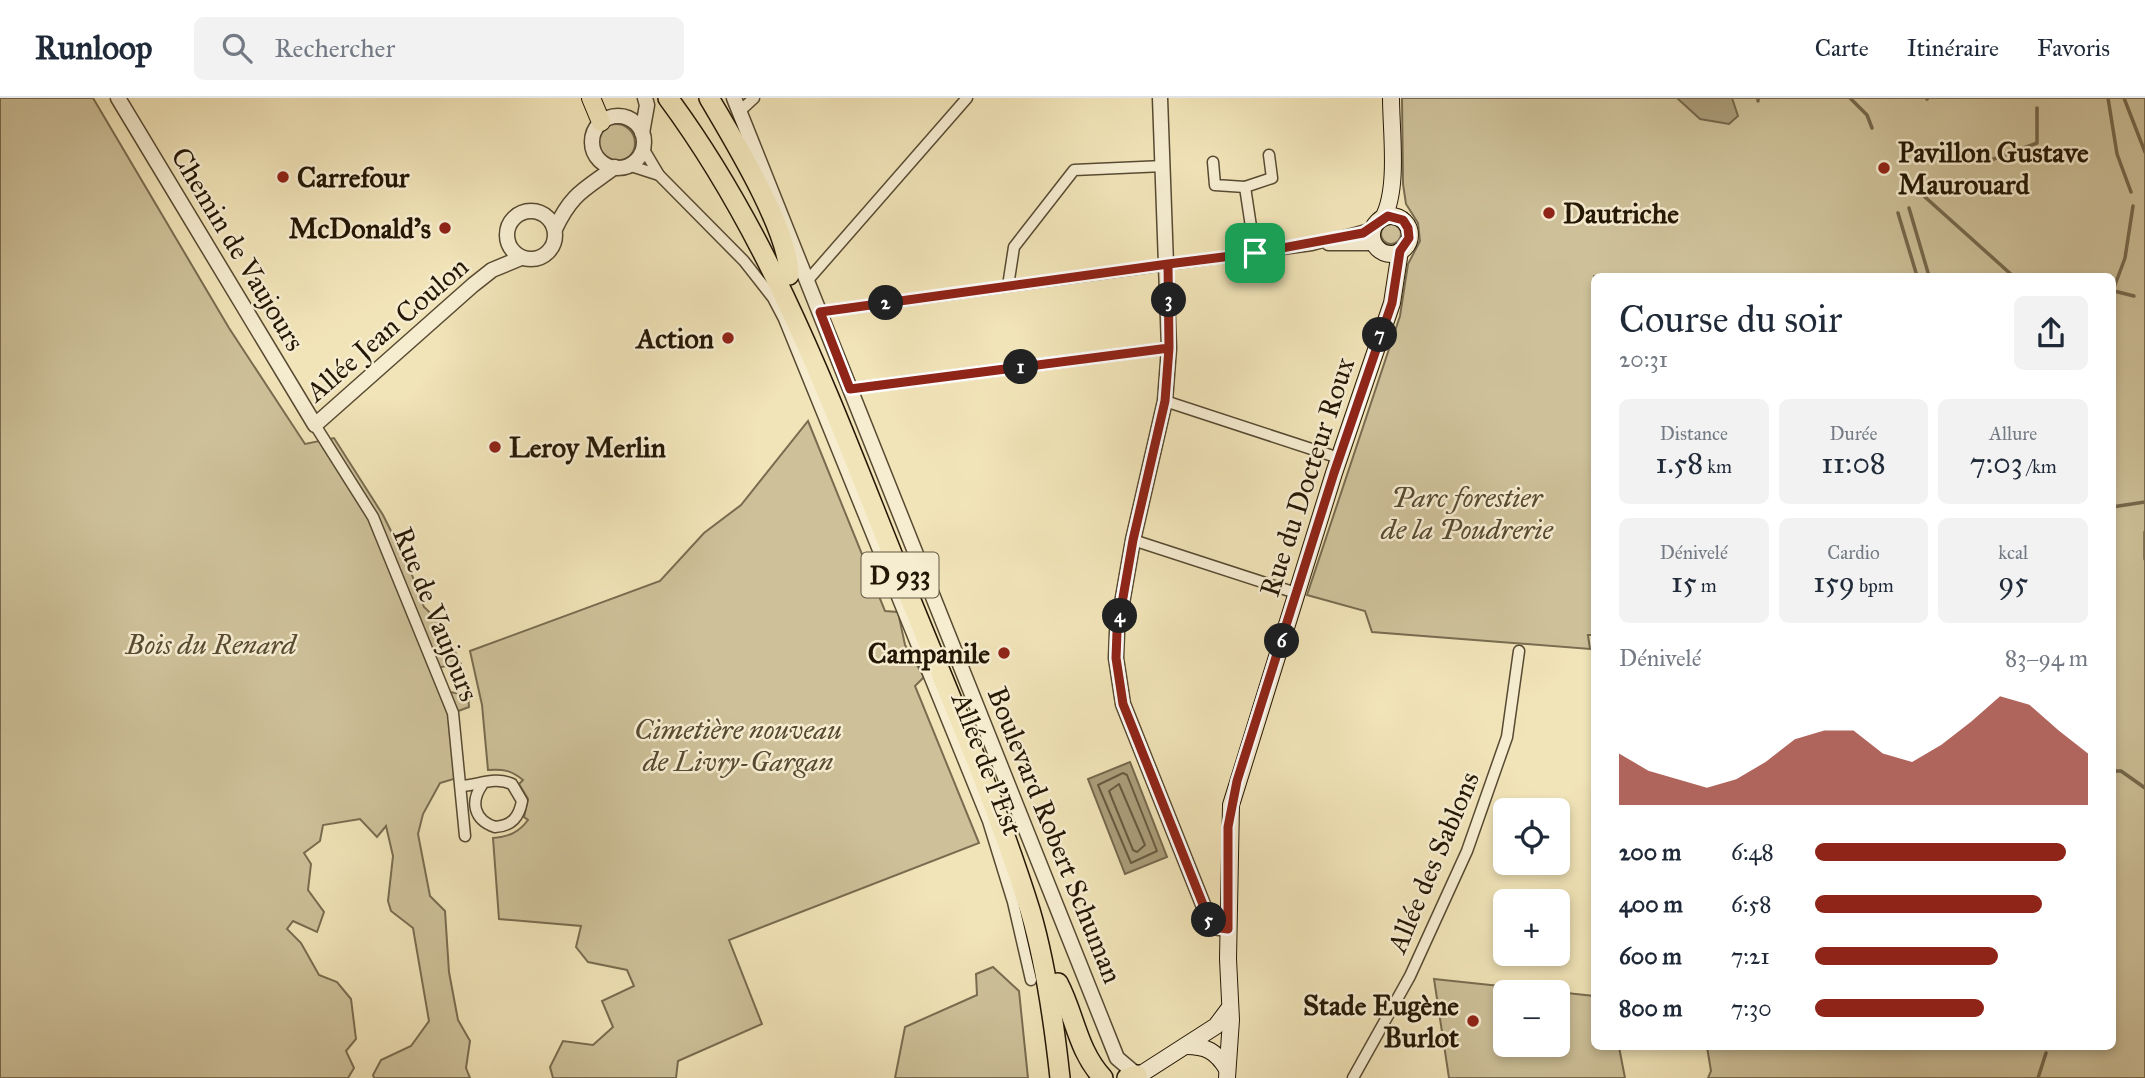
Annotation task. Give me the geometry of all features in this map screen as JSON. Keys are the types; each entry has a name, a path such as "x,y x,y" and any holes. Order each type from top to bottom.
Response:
{"highway":[{"name":"D 933","path":"668,98 732,195 783,291 982,779 1030,912 1048,991 1060,1078"},
{"name":"D 933","path":"681,98 798,278 830,369 1003,802 1032,884 1058,984 1073,1078"},
{"path":"709,98 735,142 798,278"},
{"path":"1058,984 1069,1004 1083,1050 1103,1078"}],"main road":[{"path":"591,98 601,122"},
{"name":"Rue du Docteur Roux","path":"1382,330 1389,275 1378,236 1388,205 1392,172 1391,98"},
{"name":"Rue du Docteur Roux","path":"1227,1073 1230,1048 1228,929 1231,805 1339,458 1396,290 1400,251 1407,244 1409,232 1401,219 1392,172"},
{"path":"1400,251 1378,236 1401,219"},
{"path":"1133,1077 1216,1026 1228,1010"},
{"path":"1186,1045 1204,1046 1215,1052 1227,1073"}],"street":[{"name":"Chemin de Vaujours","path":"118,98 315,425"},
{"path":"624,117 636,110 645,98"},
{"path":"565,207 542,213 528,211 516,215 508,225 507,242 522,258 535,259 548,253 565,207 589,182 639,157 647,105 645,98"},
{"path":"737,104 754,98"},
{"path":"798,278 967,98"},
{"path":"1160,98 1168,264 1169,348 1165,401 1133,540 1117,632 1116,658 1123,704 1212,927 1228,929"},
{"name":"Boulevard Robert Schuman","path":"737,104 798,278 820,312 1117,1058 1133,1077"},
{"path":"589,182 596,156 592,137 601,122 615,116 624,117 636,123 642,140"},
{"name":"Allée de l'Est","path":"642,140 659,175 744,261 773,298 784,319 988,821 1013,902 1031,980"},
{"path":"1213,162 1215,185 1245,187 1272,178 1269,155"},
{"path":"596,156 604,164 622,166"},
{"name":"Allée de l'Est","path":"622,166 659,175"},
{"path":"1008,286 1014,247 1074,170 1164,166"},
{"path":"1245,187 1255,253"},
{"path":"542,213 555,229"},
{"path":"820,312 1378,236"},
{"path":"1311,245 1378,236"},
{"name":"Allée Jean Coulon","path":"492,270 507,242"},
{"name":"Allée Jean Coulon","path":"315,425 492,270 522,258"},
{"path":"850,389 1169,348"},
{"path":"1165,401 1339,458"},
{"name":"Rue de Vaujours","path":"315,425 373,517 453,713 465,831 486,824"},
{"path":"1133,540 1296,593"},
{"name":"Allée des Sablons","path":"1353,1078 1410,976 1467,851 1507,737 1519,651"},
{"path":"461,786 503,780 518,791 522,801 520,813 513,822 495,827 486,824 474,807 475,795 482,785"}],"green space":[{"name":"Bois du Renard","path":"0,98 93,98 229,328 305,444 334,438 383,515 409,567 424,607 441,623 461,664 434,668 444,691 468,695 469,707 453,713 460,777 440,783 423,814 418,834 430,896 445,911 449,972 458,1020 470,1041 466,1068 470,1078 374,1078 381,1060 411,1046 429,1021 413,928 391,911 388,901 393,856 386,826 377,837 360,819 323,825 320,841 304,853 311,864 308,890 324,912 317,932 293,921 287,929 301,943 319,975 337,982 351,999 356,1039 346,1051 354,1068 348,1078 0,1078"},
{"name":"Parc forestier de la Poudrerie","path":"1402,98 2145,98 2145,1078 1708,1078 1711,1071 1708,1050 2116,1050 2116,273 1591,273 1590,649 1372,632 1365,611 1307,595 1400,316 1408,264 1420,241 1418,223 1406,204 1403,184"},
{"path":"616,124 629,130 635,143 629,156 616,162 603,156 597,143 603,130"},
{"path":"1387,224 1395,224 1401,234 1395,244 1387,244 1381,238 1381,230"},
{"name":"Cimetière nouveau de Livry-Gargan","path":"808,421 885,611 898,612 905,645 924,677 915,686 979,843 729,940 762,1024 678,1061 676,1078 553,1078 550,1067 563,1041 593,1045 613,1027 602,1001 634,986 627,970 588,962 576,947 581,926 499,919 493,838 513,833 525,824 528,820 524,817 528,799 519,784 523,780 515,774 488,770 482,705 470,651 660,581 704,533 741,505"},
{"path":"993,967 1019,991 1028,1078 895,1078 905,1027 977,995 976,974"},
{"name":"Stade Eugène Burlot","path":"1434,979 1493,985 1493,1057 1570,1057 1570,993 1591,996 1591,1050 1620,1050 1625,1078 1449,1078"}],"water":[{"path":"1677,98 1732,98 1738,116 1729,124 1700,119"},
{"path":"1130,762 1167,857 1125,874 1088,779"}],"waterway":[{"path":"1850,98 1867,115 1872,128"},
{"path":"2108,98 2117,154 2131,192"},
{"path":"2124,98 2145,152"},
{"path":"1983,163 2037,143 2037,108"},
{"path":"1945,187 1976,183 2016,189"},
{"path":"1925,197 2010,273"},
{"path":"2116,282 2125,258 2133,206"},
{"path":"1909,208 1928,273"},
{"path":"1898,213 1916,273"},
{"path":"2116,292 2134,296"},
{"path":"2116,506 2145,502"},
{"path":"2145,532 2145,559"},
{"path":"2116,771 2121,771 2145,788"},
{"path":"2038,1078 2046,1053"}],"place":[{"name":"Pavillon Gustave Maurouard","path":"1884,168"},
{"name":"Carrefour","path":"283,177"},
{"name":"Dautriche","path":"1549,213"},
{"name":"McDonald's","path":"445,228"},
{"name":"Action","path":"728,338"},
{"name":"Leroy Merlin","path":"495,447"},
{"name":"Campanile","path":"1004,653"},
{"name":"Stade Eugène Burlot","path":"1473,1021"}],"route":[{"path":"1255,253 1168,264 1169,348 850,389 820,312 1168,264 1168,284 1169,348 1165,401 1133,540 1117,632 1116,658 1123,704 1212,927 1218,930 1228,929 1228,827 1237,781 1342,448 1392,303 1398,279 1400,251 1407,244 1409,232 1403,220 1388,216 1378,220 1373,228 1363,233 1311,245 1255,253"}]}
